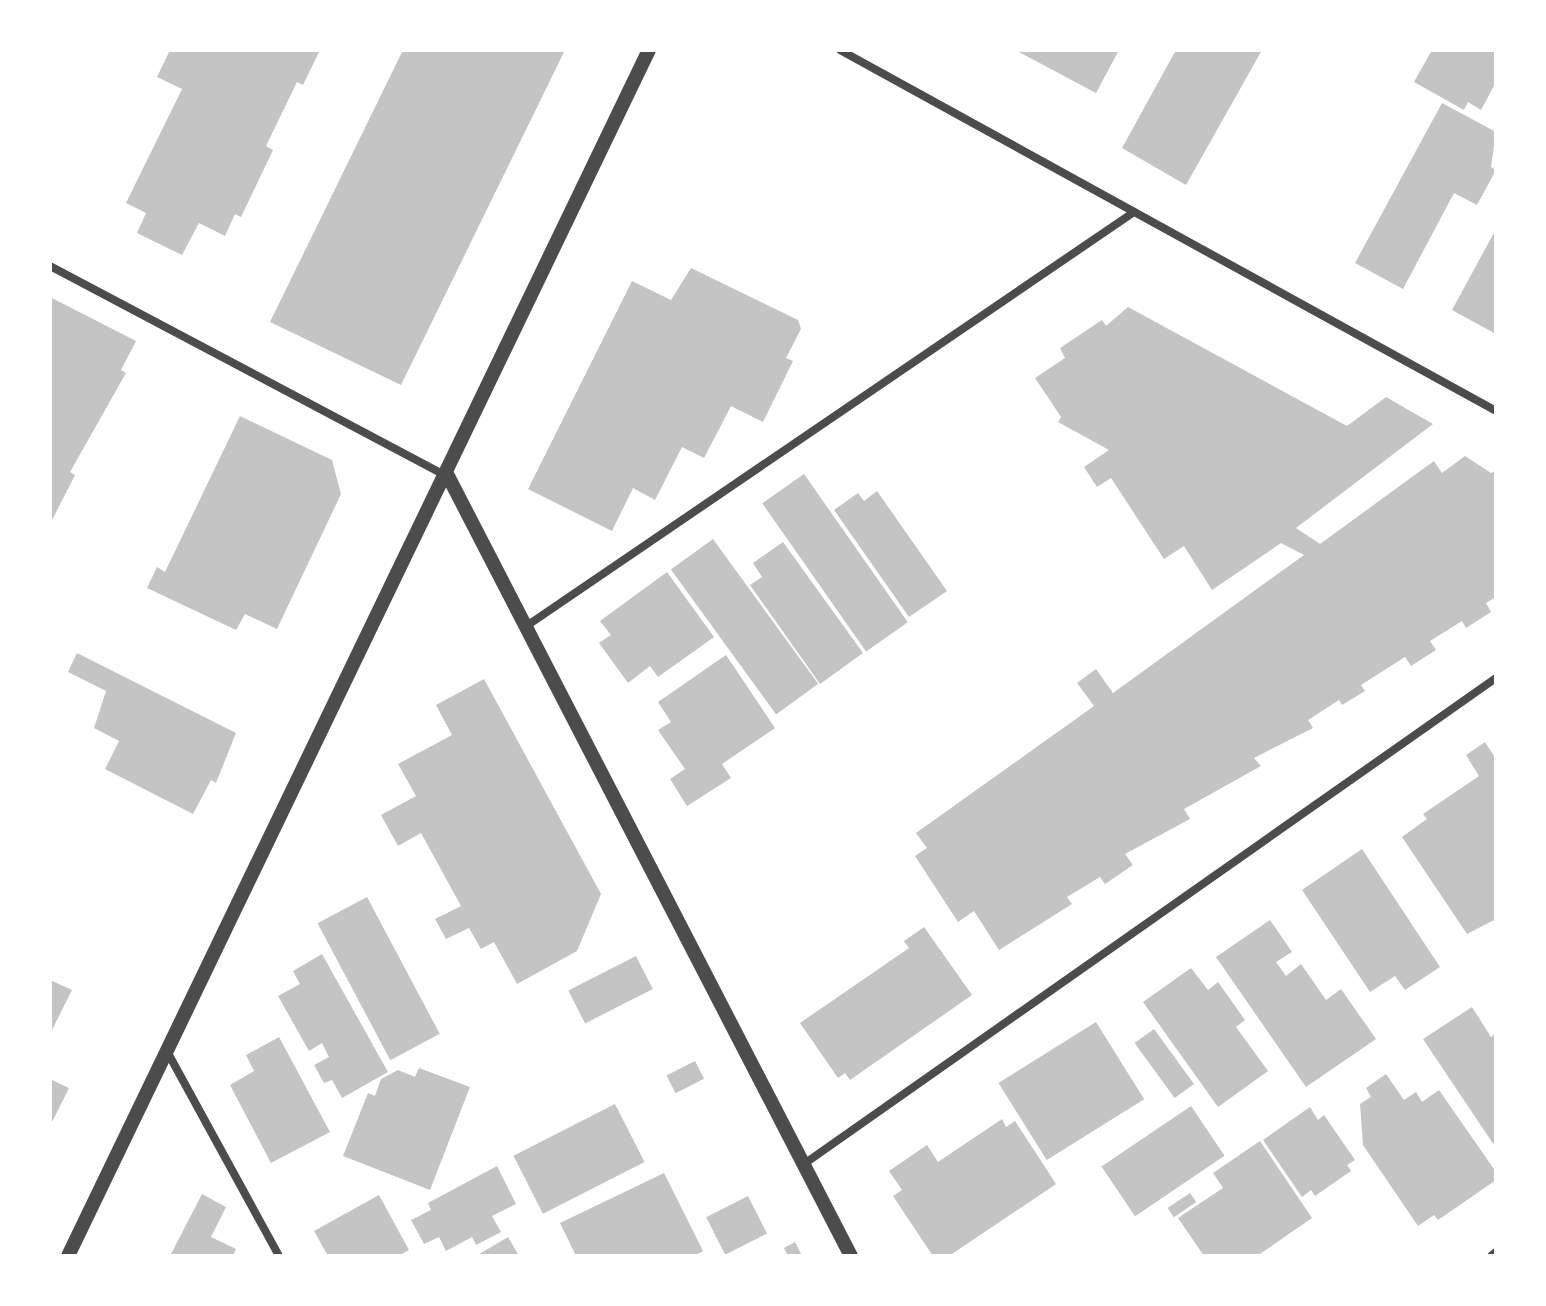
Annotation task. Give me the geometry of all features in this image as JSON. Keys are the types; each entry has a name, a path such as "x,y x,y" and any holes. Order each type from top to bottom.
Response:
{"street":[{"path":"68,1256 169,1055 448,476 649,50"},
{"path":"840,50 1496,411"},
{"path":"525,627 1134,212"},
{"path":"50,266 448,476 851,1256"},
{"path":"804,1164 1496,678"},
{"path":"169,1055 279,1256"},
{"path":"1491,1256 1496,1252"}],"building":[{"path":"170,50 320,50 303,85 297,82 266,146 273,150 241,217 235,214 225,236 199,223 182,255 137,233 146,213 126,203 182,89 157,77"},
{"path":"403,50 565,50 401,385 270,322"},
{"path":"1015,50 1119,50 1096,93"},
{"path":"1176,50 1262,50 1186,185 1122,148"},
{"path":"1432,50 1496,50 1496,82 1481,110 1468,102 1464,110 1414,82"},
{"path":"1442,103 1496,132 1491,167 1496,170 1477,205 1454,193 1403,289 1355,263"},
{"path":"1496,229 1496,329 1494,333 1452,310"},
{"path":"691,268 798,320 801,329 786,358 793,361 763,422 731,406 704,458 682,447 655,500 633,488 612,531 528,489 632,281 671,300"},
{"path":"50,297 136,341 121,370 126,373 70,472 75,475 50,524"},
{"path":"1128,307 1347,426 1386,397 1433,424 1296,528 1320,544 1434,461 1442,473 1465,456 1491,473 1496,471 1496,597 1486,603 1491,612 1466,628 1462,621 1430,641 1436,650 1411,666 1405,657 1361,685 1365,691 1342,705 1339,700 1308,720 1313,728 1254,758 1261,766 1184,809 1190,819 1125,854 1133,865 1105,884 1100,877 1067,897 1072,904 999,950 974,911 958,922 915,856 927,848 916,833 1094,706 1077,683 1096,669 1113,693 1304,555 1281,543 1212,590 1184,546 1164,559 1111,478 1097,487 1084,467 1109,450 1058,422 1061,417 1035,378 1065,358 1060,348 1102,320 1106,326"},
{"path":"240,416 332,460 341,494 277,629 245,614 236,630 147,588 157,567 165,572"},
{"path":"804,474 908,622 866,652 762,503"},
{"path":"877,491 947,591 909,617 834,510 858,493 864,501"},
{"path":"713,539 818,684 776,714 671,570"},
{"path":"783,542 863,653 820,684 750,585 762,577 753,563"},
{"path":"667,572 714,637 658,677 650,666 628,683 599,643 611,635 600,621"},
{"path":"77,653 236,733 216,783 211,780 193,814 105,769 119,741 94,728 106,691 68,672"},
{"path":"726,655 775,728 722,764 731,778 687,806 670,779 685,769 658,730 671,722 658,702"},
{"path":"484,679 601,894 577,951 517,984 494,942 481,949 469,928 446,939 435,919 461,906 421,833 398,846 381,815 416,796 398,764 452,735 436,705"},
{"path":"1485,742 1496,759 1496,919 1467,934 1402,837 1427,819 1423,814 1479,776 1466,755"},
{"path":"1362,849 1440,967 1405,990 1395,976 1370,992 1302,890"},
{"path":"367,897 440,1034 390,1060 318,923"},
{"path":"1270,920 1292,952 1276,962 1286,976 1301,964 1326,1000 1341,989 1376,1039 1306,1087 1216,957"},
{"path":"924,927 972,995 850,1080 845,1073 838,1078 800,1023 909,948 904,941"},
{"path":"322,954 388,1072 342,1098 332,1080 324,1083 314,1065 329,1057 322,1043 309,1051 278,996 300,984 293,971"},
{"path":"636,956 653,989 585,1023 568,991"},
{"path":"1191,968 1208,990 1218,982 1245,1020 1236,1027 1268,1071 1218,1107 1143,1002"},
{"path":"50,980 72,990 50,1034"},
{"path":"1472,1007 1491,1037 1496,1033 1496,1148 1423,1039"},
{"path":"1096,1022 1144,1099 1047,1160 998,1083"},
{"path":"1154,1029 1194,1084 1175,1098 1135,1043"},
{"path":"279,1037 330,1132 271,1163 230,1085 254,1071 246,1055"},
{"path":"695,1061 704,1079 676,1093 666,1076"},
{"path":"419,1068 470,1087 430,1190 343,1156 368,1093 375,1096 381,1079 398,1070 415,1077"},
{"path":"1386,1074 1404,1100 1416,1092 1422,1102 1439,1090 1496,1172 1496,1180 1438,1220 1434,1215 1418,1226 1363,1145 1360,1104 1371,1097 1366,1088"},
{"path":"50,1079 69,1088 50,1126"},
{"path":"615,1104 645,1162 543,1214 513,1156"},
{"path":"1191,1106 1225,1156 1135,1216 1101,1166"},
{"path":"1310,1107 1318,1120 1324,1115 1355,1160 1347,1165 1351,1171 1315,1196 1311,1190 1302,1197 1263,1140"},
{"path":"1002,1119 1006,1127 1015,1121 1056,1184 949,1256 933,1256 893,1196 902,1190 889,1171 927,1145 938,1162"},
{"path":"1260,1141 1312,1218 1257,1256 1204,1256 1178,1218 1223,1188 1213,1173"},
{"path":"497,1166 516,1204 492,1216 501,1232 476,1245 472,1237 446,1251 439,1237 424,1244 411,1220 431,1210 428,1203"},
{"path":"664,1173 703,1251 694,1256 576,1256 560,1223"},
{"path":"1190,1193 1196,1202 1174,1217 1168,1208"},
{"path":"202,1194 226,1207 211,1237 236,1249 233,1256 170,1256"},
{"path":"379,1195 409,1250 398,1256 328,1256 314,1231"},
{"path":"748,1196 767,1233 725,1255 706,1217"},
{"path":"508,1237 519,1256 476,1256"},
{"path":"795,1242 802,1256 788,1256 784,1248"}]}
